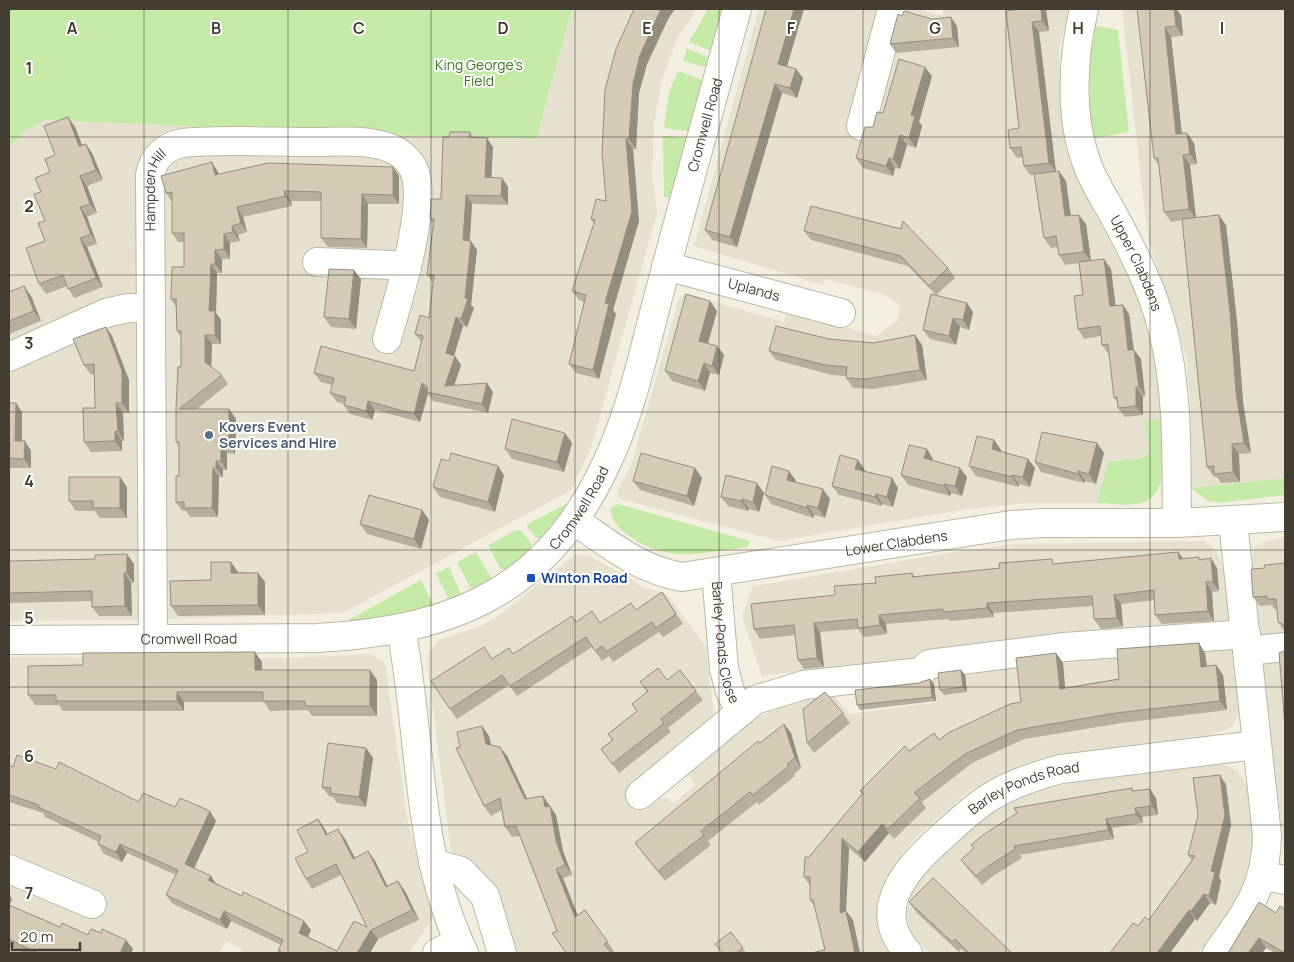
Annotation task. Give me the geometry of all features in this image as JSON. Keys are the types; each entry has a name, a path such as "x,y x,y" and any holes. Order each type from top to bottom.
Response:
{"street":[{"name":"Cromwell Road","path":"9,640 317,638 401,630 441,619 477,604 530,570 556,544 575,521 615,443 636,381 737,9"},
{"path":"861,126 892,9"},
{"name":"Upper Clabdens","path":"1084,9 1076,56 1075,104 1078,126 1089,168 1144,274 1163,330 1174,400 1177,523"},
{"name":"Hampden Hill","path":"152,638 150,175 152,166 162,152 172,145 182,143 366,143 392,148 407,160 416,178 413,242 387,339"},
{"path":"317,262 392,265 406,268"},
{"name":"Uplands","path":"666,266 841,313"},
{"path":"9,357 106,313 128,308 150,308"},
{"name":"Lower Clabdens","path":"575,521 638,564 651,570 682,577 1010,525 1042,523 1233,522 1285,518"},
{"path":"1216,953 1274,878 1267,854 1267,835 1233,522"},
{"name":"Barley Ponds Close","path":"716,572 724,669 728,686 740,712"},
{"path":"401,630 432,863 453,949"},
{"name":"Barley Ponds Close","path":"640,795 755,700 804,685 921,672 929,664 1064,647 1246,643 1285,647"},
{"name":"Barley Ponds Road","path":"908,953 902,946 894,926 892,904 898,884 922,853 965,815 990,797 1034,776 1061,769 1256,745"},
{"path":"432,863 461,871 485,896 502,953"},
{"path":"9,869 92,904"}],"shaded area":[{"path":"572,9 697,9 676,41 662,79 654,125 652,174 657,213 591,448 571,490 343,613 133,620 9,621 9,147 23,132 45,120 417,136 536,139"},
{"path":"759,9 877,9 848,125 900,9 919,9 943,16 943,9 1069,9 1059,49 1061,112 1065,142 1090,204 1132,283 1149,333 1156,365 1161,419 1145,421 1149,450 1142,458 1108,462 1097,503 1027,503 961,510 779,541 620,499 617,492 631,465 679,298 686,294 784,322 787,311 876,336 898,320 900,305 883,294 825,279 823,285 694,246"},
{"path":"1122,9 1285,9 1285,478 1191,488 1190,398 1186,358 1175,318 1148,240"},
{"path":"1285,537 1285,856 1251,566 1256,546 1263,542"},
{"path":"1203,541 1215,549 1221,561 1226,582 1239,703 1239,714 1232,727 1211,735 1053,756 1030,762 971,789 914,839 892,868 883,885 879,905 884,940 891,953 517,953 495,888 484,875 451,851 427,663 429,652 439,640 481,626 505,611 572,557 582,554 592,557 643,587 667,594 706,647 714,715 627,791 644,811 660,799 667,798 673,804 695,785 686,772 751,720 800,699 834,695 850,714 937,702 931,657 762,676 742,616 753,586 1014,544"},
{"path":"371,654 384,661 408,822 433,918 409,953 241,953 242,949 226,941 219,953 9,953 9,657 289,658"},
{"path":"1219,763 1238,771 1247,787 1254,840 1253,855 1239,897 1198,953 930,953 919,943 910,929 907,912 912,889 939,855 992,811 1017,798 1074,782"}],"green space":[{"name":"King George's Field","path":"9,9 572,9 536,139 417,136 45,120 23,132 9,147"},
{"path":"708,9 726,9 713,52 689,42"},
{"path":"1089,25 1118,30 1129,132 1096,138 1089,136 1085,113"},
{"path":"687,48 711,59 708,68 683,61"},
{"path":"678,71 705,81 692,132 664,128 669,92"},
{"path":"663,136 687,138 674,198 664,197"},
{"path":"1161,419 1162,478 1153,497 1144,502 1133,504 1097,503 1108,462 1143,458 1149,450 1145,421"},
{"path":"1285,478 1285,495 1219,503 1208,501 1191,488"},
{"path":"566,504 570,508 543,538 536,538 526,525"},
{"path":"618,504 750,541 747,547 702,553 674,554 660,551 632,538 618,526 610,509"},
{"path":"520,530 531,543 531,551 507,570 500,568 488,545 514,531"},
{"path":"476,552 492,579 477,590 470,587 457,562"},
{"path":"449,567 462,596 450,602 436,573"},
{"path":"421,580 434,606 405,616 350,624 350,619"}],"building":[{"path":"634,9 661,9 640,55 633,84 629,139 626,139 632,211 605,303 609,304 593,370 569,364 586,295 572,291 595,220 591,219 596,199 606,201 602,153 605,90 616,49"},
{"path":"766,9 794,9 778,64 796,69 790,88 775,84 730,237 705,230"},
{"path":"1041,9 1042,21 1032,22 1049,163 1024,166 1021,147 1010,148 1008,130 1019,128 1006,11"},
{"path":"1137,9 1174,9 1176,26 1165,27 1176,134 1187,133 1190,154 1183,155 1189,209 1164,212 1158,158 1154,158"},
{"path":"904,11 932,19 951,17 953,38 890,44 898,14 902,16"},
{"path":"899,59 925,67 911,115 915,116 909,138 900,135 893,159 889,158 886,166 856,158 865,127 873,127 877,112 883,113"},
{"path":"68,117 79,146 86,144 96,170 80,176 90,204 80,207 91,234 80,238 96,278 68,289 63,275 39,284 26,248 45,241 38,223 45,221 34,194 41,192 35,178 50,172 45,159 55,155 44,126"},
{"path":"450,132 470,132 469,137 487,138 485,177 502,178 501,196 466,195 463,240 471,241 465,298 468,299 461,319 456,317 446,353 455,356 445,386 487,383 482,404 427,392 428,387 422,383 414,414 368,401 366,411 344,405 346,397 330,393 334,378 314,373 321,346 414,371 423,336 415,334 420,315 429,318 434,275 427,275 434,219 430,219 431,199 441,199 443,137 449,137"},
{"path":"212,162 215,175 268,163 393,167 393,195 362,194 361,239 321,238 321,192 284,191 285,196 237,207 241,223 232,226 233,232 224,234 224,249 215,250 215,264 211,264 209,311 215,311 215,335 205,335 205,362 222,375 179,409 229,409 229,444 221,444 221,461 216,461 216,468 213,468 212,508 184,508 184,502 176,502 176,476 179,476 179,442 176,442 176,409 178,367 181,367 181,331 177,331 176,299 171,299 172,267 184,267 184,233 172,233 172,192 166,193 161,176"},
{"path":"1059,171 1065,216 1079,215 1084,252 1059,255 1056,236 1044,238 1034,174"},
{"path":"811,206 901,229 903,221 948,268 929,286 901,256 804,231"},
{"path":"1219,215 1230,312 1236,392 1244,443 1232,444 1233,472 1214,474 1214,466 1207,467 1182,219"},
{"path":"1104,259 1110,306 1123,305 1128,350 1134,350 1139,387 1136,387 1136,406 1118,408 1117,397 1114,398 1108,344 1102,345 1100,326 1078,329 1074,296 1083,295 1079,262"},
{"path":"329,269 354,270 349,319 324,317"},
{"path":"24,286 34,311 9,321 9,292"},
{"path":"686,294 710,301 699,341 717,346 712,366 704,363 698,381 665,371"},
{"path":"931,294 967,303 963,320 953,318 949,336 923,330"},
{"path":"776,326 829,339 873,343 915,335 920,370 866,379 846,378 847,367 825,365 769,351"},
{"path":"106,327 122,371 122,403 116,403 118,431 115,431 115,441 84,442 83,408 95,408 94,364 84,365 73,339"},
{"path":"9,403 16,403 15,441 25,441 24,459 9,458"},
{"path":"512,419 565,433 557,462 505,449"},
{"path":"1042,432 1097,443 1089,474 1078,471 1078,474 1035,462"},
{"path":"977,436 994,440 992,449 1028,459 1023,477 1012,475 1012,477 969,466"},
{"path":"909,445 927,449 924,458 960,468 955,486 944,484 944,486 901,475"},
{"path":"451,453 498,466 488,502 433,487 441,459 449,461"},
{"path":"641,453 695,468 687,496 633,481"},
{"path":"840,455 858,460 855,469 892,478 887,497 876,494 875,497 832,486"},
{"path":"772,466 789,471 787,480 823,489 818,508 807,505 807,508 765,495"},
{"path":"726,475 757,483 753,502 721,497"},
{"path":"69,477 120,477 120,508 93,508 93,501 69,501"},
{"path":"369,495 422,510 414,539 360,524"},
{"path":"1178,552 1179,559 1199,557 1199,560 1211,558 1213,582 1206,582 1208,611 1155,615 1154,590 1114,595 1117,618 1094,619 1092,596 987,603 987,608 943,612 943,609 879,615 880,625 858,628 857,619 814,623 817,658 798,660 794,625 754,629 751,604 835,595 834,586 876,583 875,577 912,573 912,577 1000,568 999,563 1052,559 1053,564"},
{"path":"127,554 127,573 124,573 125,606 92,607 92,591 9,593 9,561 95,559 95,555"},
{"path":"211,562 231,562 231,573 258,573 258,605 171,606 170,581 211,580"},
{"path":"1285,563 1285,625 1278,622 1276,599 1267,599 1267,596 1253,597 1251,569 1265,568 1264,565"},
{"path":"662,592 676,614 656,628 652,622 606,652 602,646 595,651 586,637 510,686 502,675 450,709 431,681 484,647 492,659 509,648 513,654 572,616 576,622 592,611 600,623 631,603 636,610"},
{"path":"1199,643 1201,667 1216,665 1220,701 1116,713 1017,730 965,754 945,769 914,793 920,798 888,829 882,824 858,852 842,838 840,913 846,911 855,953 815,953 825,950 813,900 810,900 810,877 804,877 805,857 809,857 863,793 860,791 905,746 909,751 934,733 939,740 948,733 1010,704 1021,702 1016,658 1056,653 1060,689 1119,679 1117,649"},
{"path":"1285,651 1285,727 1279,653"},
{"path":"255,652 255,670 370,670 370,706 305,706 305,701 263,701 263,692 177,692 177,701 56,701 56,695 28,695 28,666 83,665 83,653"},
{"path":"658,668 667,680 680,670 696,691 661,719 664,723 612,764 601,749 613,740 608,734 637,711 632,704 648,691 640,682"},
{"path":"961,670 963,687 940,690 938,673"},
{"path":"930,679 932,697 857,705 855,690 919,683"},
{"path":"825,692 843,713 807,743 803,709"},
{"path":"784,724 795,758 787,764 789,766 753,795 750,792 701,831 704,835 658,871 635,843 758,741 760,743"},
{"path":"482,726 486,744 500,747 525,799 543,796 545,807 550,806 556,841 565,865 556,869 575,917 585,910 608,942 604,944 611,953 566,953 552,933 557,931 516,826 505,827 500,798 484,806 456,748 460,747 457,732"},
{"path":"328,743 366,748 359,797 330,793 331,788 322,787"},
{"path":"17,755 56,769 59,762 139,802 143,793 175,807 180,798 210,811 185,864 211,876 208,880 242,896 243,892 304,921 299,933 337,951 354,921 367,927 336,864 306,879 295,858 308,852 297,830 318,819 326,835 338,829 353,859 368,851 386,887 398,881 412,910 371,930 357,953 283,953 278,951 283,940 224,911 220,920 166,895 178,870 120,844 116,852 98,844 101,836 38,807 39,805 9,795 9,765 13,767"},
{"path":"1220,775 1225,816 1211,871 1215,872 1209,896 1204,894 1191,911 1189,910 1157,953 1110,953 1133,923 1138,926 1145,917 1149,920 1195,856 1188,855 1198,815 1193,778"},
{"path":"1132,788 1132,791 1150,789 1152,806 1135,808 1136,814 1106,819 1108,830 1014,846 1015,849 976,876 961,860 974,848 971,845 1017,813 1014,808"},
{"path":"933,878 1012,953 969,953 955,939 952,942 909,902"},
{"path":"1259,902 1276,913 1280,906 1285,909 1285,953 1259,938 1248,953 1228,953"},
{"path":"9,905 60,927 62,923 88,935 91,929 101,933 102,929 126,940 120,953 38,953 9,939"},
{"path":"731,932 743,948 736,953 723,953 715,944"}],"place":[{"name":"Kovers Event Services and Hire","path":"209,435"},
{"name":"Winton Road","path":"531,578"}]}
